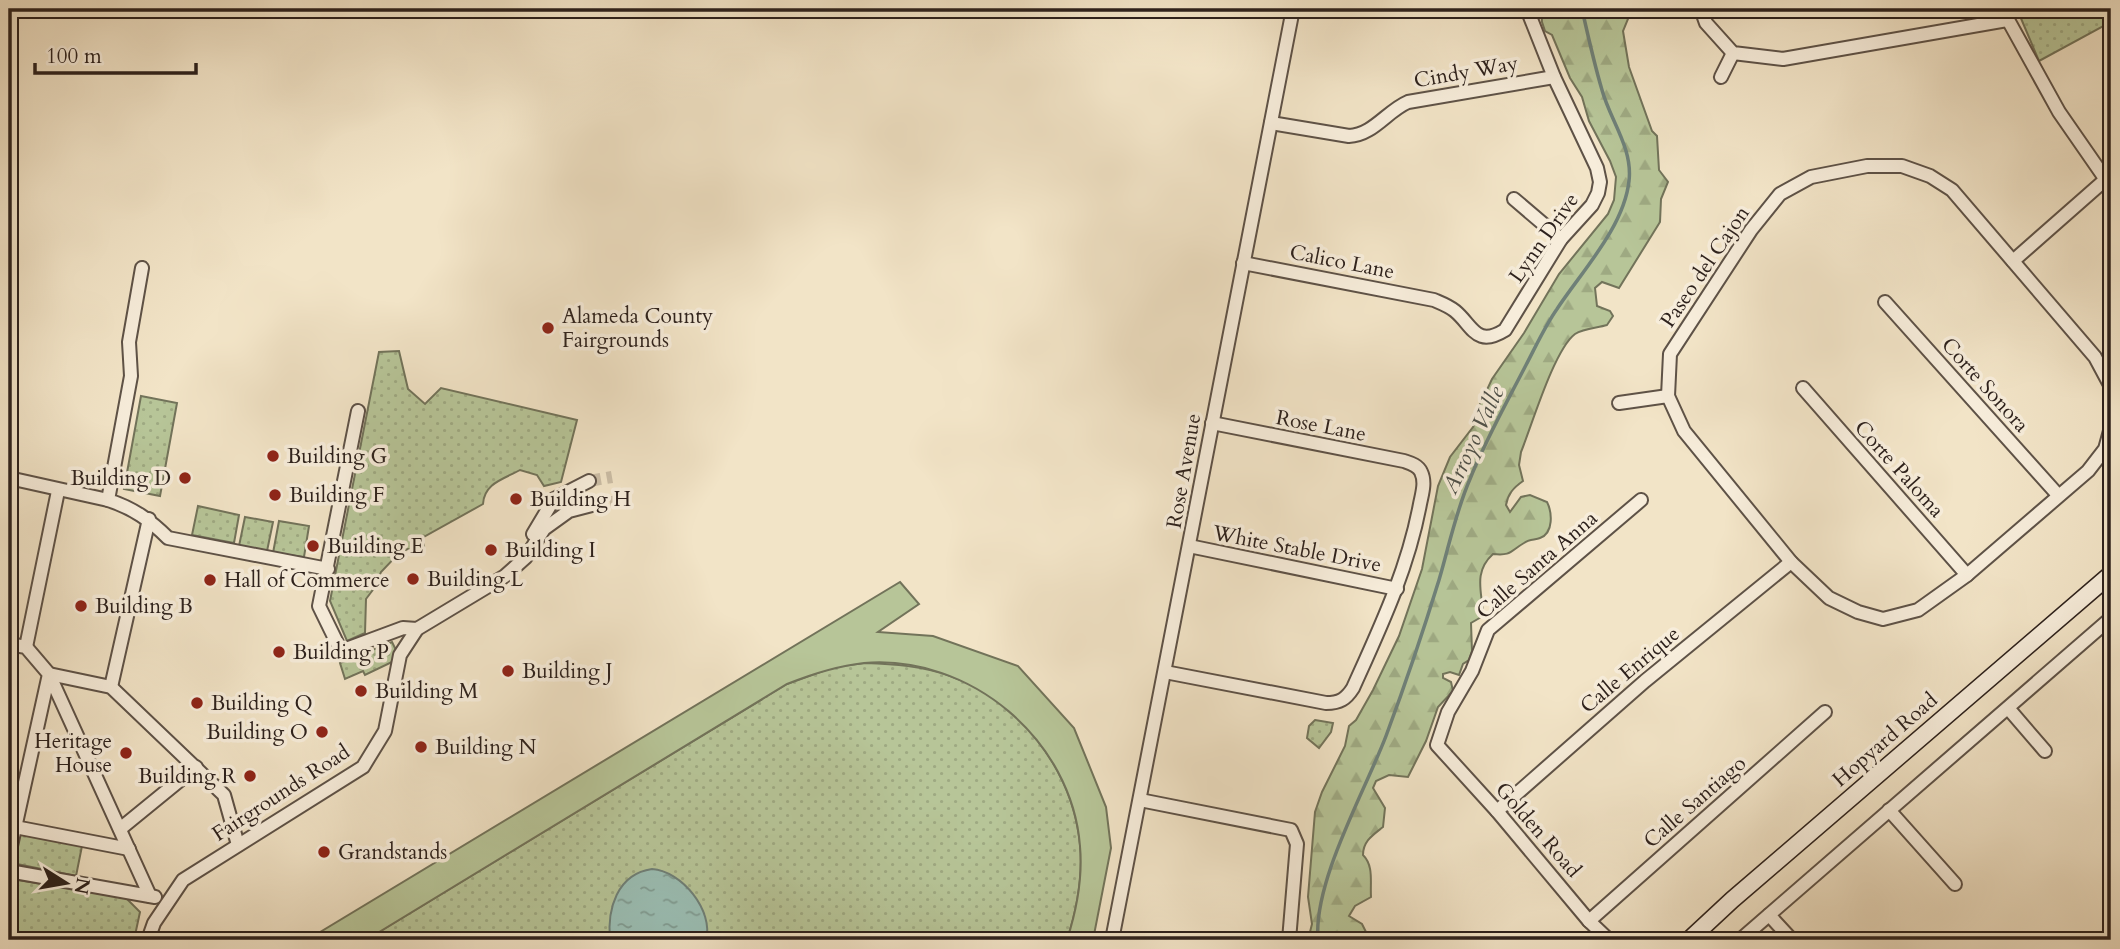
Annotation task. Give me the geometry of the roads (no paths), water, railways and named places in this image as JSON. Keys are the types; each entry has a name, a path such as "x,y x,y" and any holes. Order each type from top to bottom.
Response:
{"main road":[{"name":"Hopyard Road","path":"1689,940 2111,574"}],"street":[{"name":"Rose Avenue","path":"1112,940 1293,9"},
{"name":"Lynn Drive","path":"1434,300 1455,311 1473,332 1483,337 1495,336 1505,330 1561,239 1592,205 1598,193 1600,182 1597,168 1554,77 1527,9"},
{"path":"1701,9 1706,23 1733,53 1783,59 2004,14 2059,112 2108,184 2013,261"},
{"path":"1721,77 1733,53"},
{"name":"Cindy Way","path":"1271,123 1358,136 1395,108 1408,102 1554,77"},
{"name":"Paseo del Cajon","path":"2111,395 2110,385 2095,357 1952,190 1930,176 1902,166 1867,166 1811,177 1780,194 1751,230 1670,354 1668,396 1684,431 1791,562 1829,598 1858,612 1883,619 1918,610 1968,575 2088,471 2105,449 2111,427"},
{"path":"1514,199 1561,239"},
{"name":"Calico Lane","path":"1243,262 1434,300"},
{"path":"108,500 131,376 129,342 142,268"},
{"name":"Corte Sonora","path":"1885,302 2058,495"},
{"name":"Corte Paloma","path":"1802,388 1968,575"},
{"path":"1619,403 1668,396"},
{"path":"358,411 319,606 341,652 403,628 417,629"},
{"name":"Rose Lane","path":"1212,424 1404,461 1421,471 1424,484 1415,529 1397,589"},
{"path":"9,478 129,507 149,519 168,538 328,569"},
{"path":"526,557 533,535 554,499 589,481"},
{"path":"26,647 58,491"},
{"name":"Calle Santa Anna","path":"1437,745 1448,712 1472,671 1488,630 1641,500"},
{"name":"Fairgrounds Road","path":"148,940 154,923 183,880 363,766 385,730 400,655 417,629 505,576 526,557 544,529 569,511 592,505"},
{"path":"111,687 149,519"},
{"name":"White Stable Drive","path":"1189,547 1397,589"},
{"name":"Calle Enrique","path":"1497,811 1645,681 1791,562"},
{"path":"1165,672 1337,703 1346,698 1353,688 1397,589"},
{"path":"1740,940 2111,618"},
{"path":"9,644 26,647 49,674 150,896"},
{"path":"49,674 111,687 224,795 238,845"},
{"path":"9,855 49,674"},
{"path":"2008,708 2045,751"},
{"name":"Calle Santiago","path":"1589,921 1825,712"},
{"name":"Golden Road","path":"1437,745 1497,811 1589,921 1609,940"},
{"path":"120,829 196,767"},
{"path":"1140,800 1290,830 1297,844 1289,940"},
{"path":"1889,810 1955,884"},
{"path":"15,827 129,849"},
{"path":"9,871 169,899"},
{"path":"1769,915 1792,940"}],"water":[{"path":"652,869 674,877 693,894 705,917 706,940 610,940 610,917 617,895 630,878"}],"waterway":[{"name":"Arroyo Valle","path":"1318,940 1319,917 1332,864 1400,697 1427,619 1465,491 1490,435 1545,329 1611,232 1625,198 1629,181 1628,157 1602,90 1582,9"}],"tunnel":[{"path":"589,481 612,477"},
{"path":"592,505 619,501"}],"place":[{"name":"Alameda County Fairgrounds","path":"548,328"},
{"name":"Building G","path":"273,456"},
{"name":"Building D","path":"185,478"},
{"name":"Building F","path":"275,495"},
{"name":"Building H","path":"516,499"},
{"name":"Building E","path":"313,546"},
{"name":"Building I","path":"491,550"},
{"name":"Building L","path":"413,579"},
{"name":"Hall of Commerce","path":"210,580"},
{"name":"Building B","path":"81,606"},
{"name":"Building P","path":"279,652"},
{"name":"Building J","path":"508,671"},
{"name":"Building M","path":"361,691"},
{"name":"Building Q","path":"197,703"},
{"name":"Building O","path":"322,732"},
{"name":"Building N","path":"421,747"},
{"name":"Heritage House","path":"126,753"},
{"name":"Building R","path":"250,776"},
{"name":"Grandstands","path":"324,852"}]}
